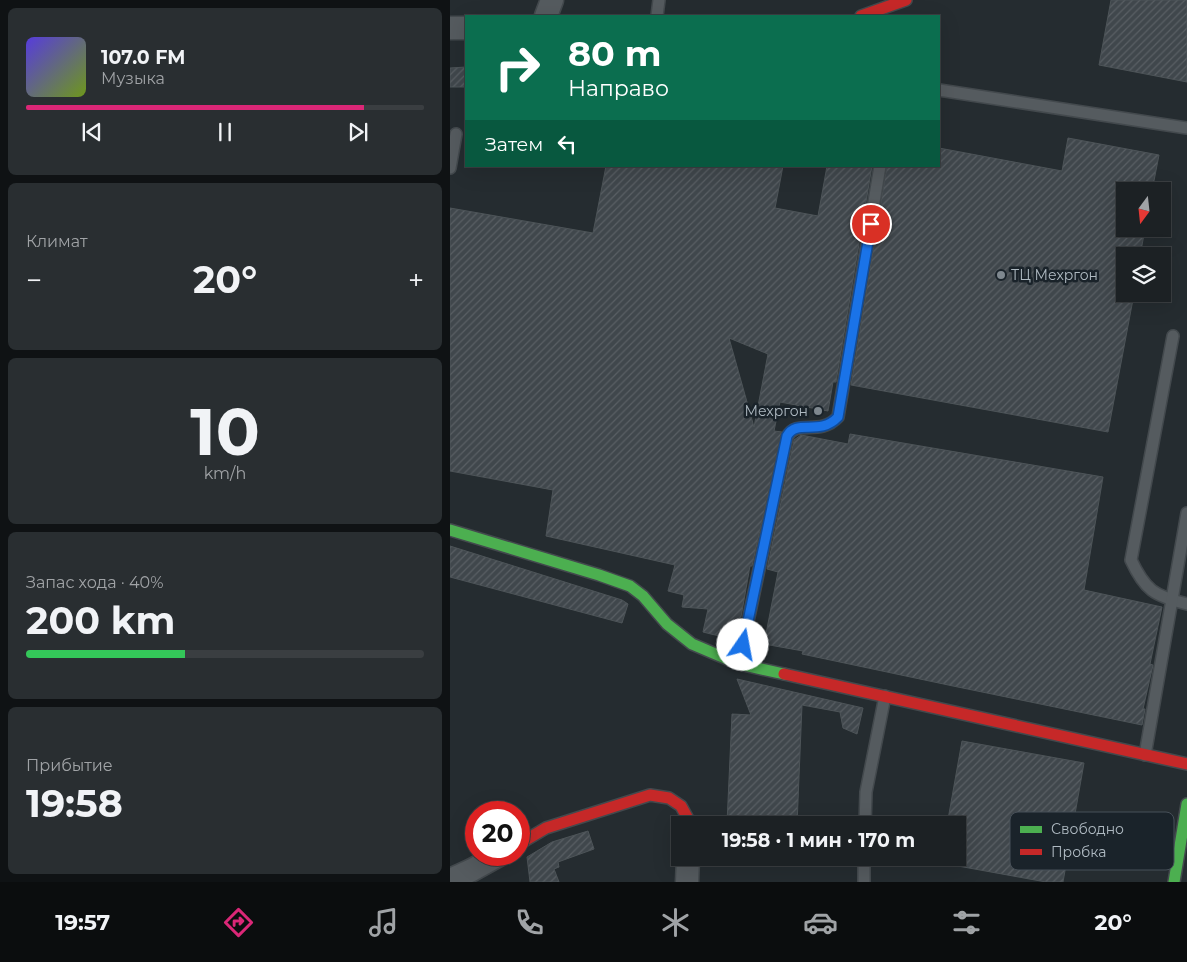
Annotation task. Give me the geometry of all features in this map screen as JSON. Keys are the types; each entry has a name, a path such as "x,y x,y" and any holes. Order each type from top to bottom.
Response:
{"street":[{"path":"546,15 552,0"},
{"path":"864,15 906,0"},
{"path":"450,28 465,28"},
{"path":"450,530 630,586 644,596 667,624 692,644 739,664 1187,764"},
{"path":"530,837 546,828 650,795 669,798 680,806 686,816"},
{"path":"1174,882 1187,804"},
{"path":"450,880 479,866"},
{"path":"687,882 688,866"}],"lane":[{"path":"657,15 659,0"},
{"path":"940,90 1187,128"},
{"path":"450,168 457,134"},
{"path":"739,664 787,436 790,430 795,428 818,428 831,424 838,417 880,167"},
{"path":"1174,336 1131,560 1138,576 1148,589 1172,600 1187,604"},
{"path":"1145,755 1187,512"},
{"path":"865,816 866,792 885,696"},
{"path":"864,866 864,882"}],"building":[{"path":"1111,0 1187,0 1187,82 1099,65"},
{"path":"465,67 465,87 450,87 450,68"},
{"name":"ТЦ Мехргон","path":"1068,138 1159,155 1154,182 1116,182 1116,238 1143,238 1142,247 1116,247 1116,302 1132,302 1108,432 851,385 887,167 940,167 940,148 1062,171"},
{"path":"606,167 783,167 775,208 818,216 827,167 872,167 836,382 833,382 828,411 780,402 774,431 782,432 752,566 750,566 738,634 731,639 703,632 708,609 682,607 684,595 668,591 675,565 546,536 553,490 450,471 450,208 593,233","holes":["729,338 768,354 754,427"]},
{"path":"850,434 1103,477 1084,590 1162,607 1150,664 1153,665 1143,709 1145,709 1142,725 802,654 803,651 764,644 778,572 767,569 794,440 801,435 848,444"},
{"path":"450,546 622,600 628,604 622,623 450,577"},
{"path":"737,679 863,708 857,734 843,728 840,712 802,705 797,816 727,816 732,714 751,715"},
{"path":"962,741 1084,763 1075,812 1010,812 1010,870 1065,870 1063,882 1046,882 958,866 966,866 966,816 949,816"},
{"path":"588,831 594,849 558,862 559,867 554,869 559,882 530,882 528,866 530,866 530,855 552,842"}],"traffic: fast":[{"path":"450,530 630,586 643,596 667,624 692,644 739,664 784,674"},
{"path":"1174,882 1187,804"}],"traffic: jam":[{"path":"864,15 906,0"},
{"path":"784,674 1187,764"},
{"path":"530,837 546,828 650,795 669,798 681,806 686,816"}],"place":[{"name":"ТЦ Мехргон","path":"1001,275"},
{"name":"Мехргон","path":"818,411"}],"route":[{"path":"743,645 787,436 790,430 795,428 818,428 831,424 838,417 871,224"}]}
